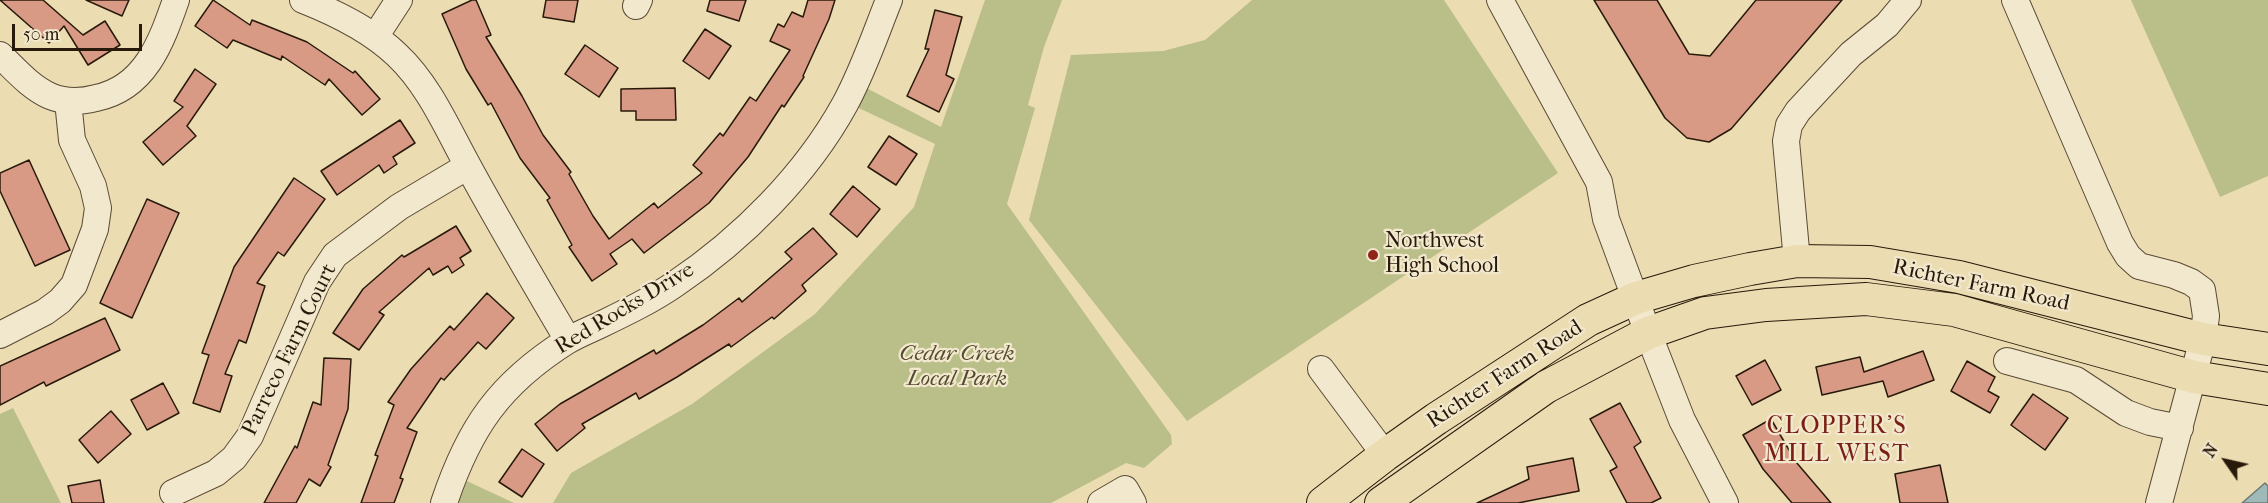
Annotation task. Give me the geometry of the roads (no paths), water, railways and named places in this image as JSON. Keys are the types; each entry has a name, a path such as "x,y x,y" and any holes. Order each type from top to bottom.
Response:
{"main road":[{"name":"Richter Farm Road","path":"1323,503 1385,455 1588,320 1636,298 1705,279 1797,261 1870,262 1959,277 2203,339 2268,349"},
{"name":"Richter Farm Road","path":"1381,503 1546,387 1648,333 1705,313 1766,305 1866,299 1954,310 2194,377 2268,389"}],"street":[{"path":"0,55 36,88 51,97 68,101 85,101 102,97 117,92 133,81 147,66 159,44 176,0"},
{"path":"303,0 353,23 375,37 397,54 416,76 447,126 568,340"},
{"path":"375,37 399,0"},
{"name":"Red Rocks Drive","path":"444,503 465,448 497,399 524,374 568,340 619,316 675,285 724,247 771,205 808,159 844,106 889,0"},
{"path":"1500,0 1599,182 1606,219 1682,420 1725,503"},
{"path":"1797,261 1786,141 1789,125 1798,111 1851,54 1887,25 1908,0"},
{"path":"2015,0 2120,243 2128,256 2139,266 2174,275 2191,282 2202,290 2206,316 2203,339 2159,503"},
{"path":"0,335 45,312 60,301 74,285 95,229 98,208 93,186 72,140 68,101"},
{"name":"Parreco Farm Court","path":"173,493 216,473 234,458 250,436 313,290 335,255 399,207 468,166"},
{"path":"2007,361 2076,380 2126,413 2150,422 2180,428"},
{"path":"1321,369 1385,455"},
{"path":"1101,503 1125,489 1133,503"}],"water":[{"path":"2265,483 2268,486 2268,503 2242,503"}],"place":[{"name":"Northwest High School","path":"1373,255"}],"district":[{"name":"CLOPPER'S MILL WEST","path":"1837,441"}],"park label":[{"name":"Cedar Creek Local Park","path":"957,368"}]}
